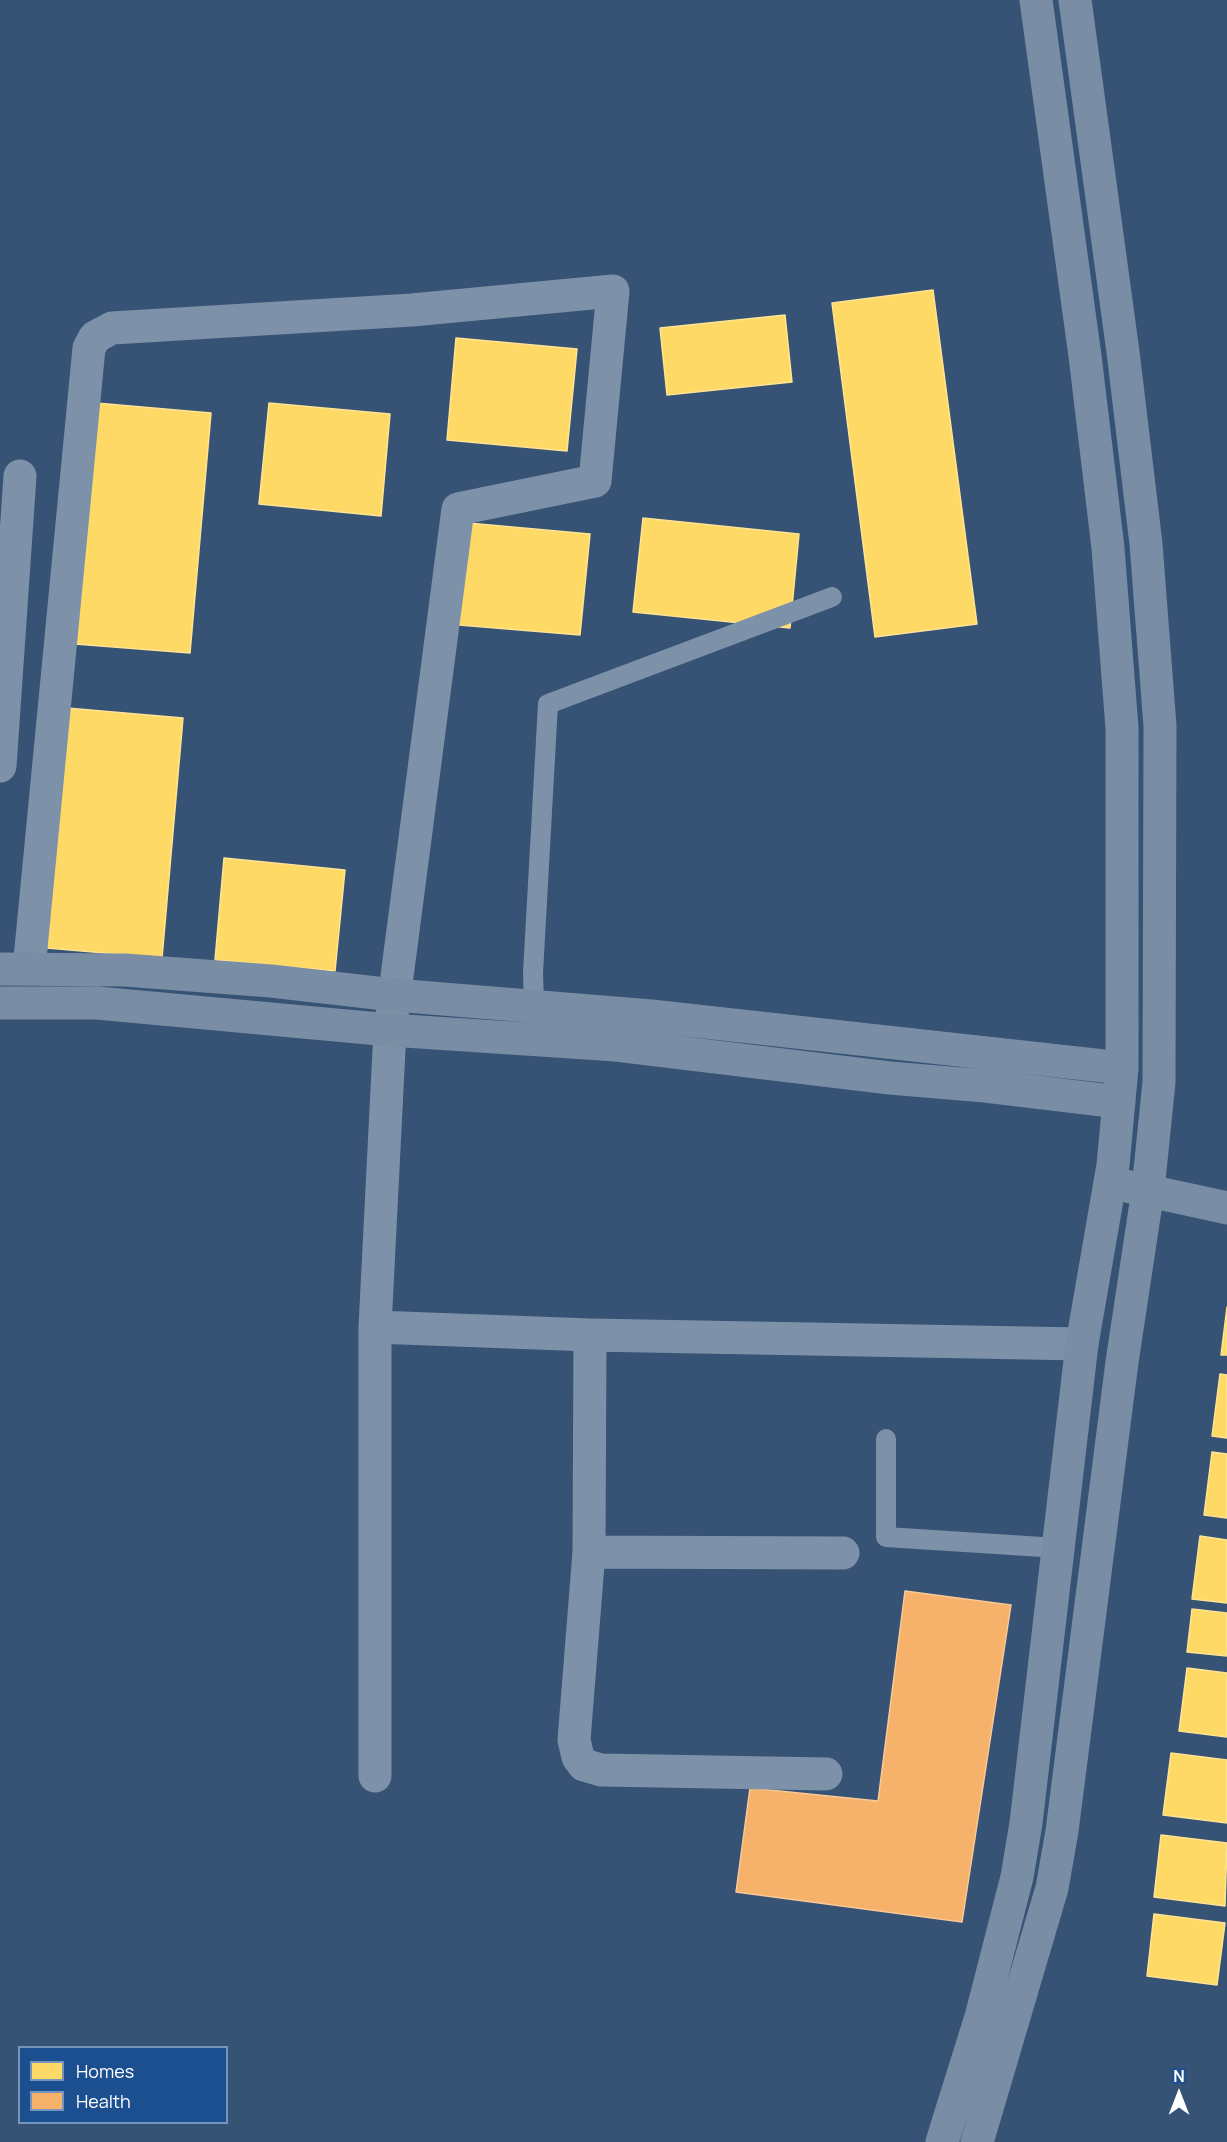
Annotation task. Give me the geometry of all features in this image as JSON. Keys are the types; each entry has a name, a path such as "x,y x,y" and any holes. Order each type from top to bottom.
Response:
{"street":[{"path":"942,2142 981,2017 1017,1877 1026,1823 1082,1344 1110,1182 1122,1068 1122,728 1112,593 1085,356 1036,0"},
{"path":"977,2142 1052,1888 1062,1831 1122,1362 1148,1190 1159,1082 1160,726 1146,544 1075,0"},
{"path":"375,1776 375,1328 390,1030 394,995 458,509 595,481 613,291 412,310 112,328 95,337 89,348 14,969 136,970 271,981 394,995 651,1016 1122,1068"},
{"path":"0,766 20,476"},
{"path":"0,1003 97,1004 390,1030 616,1044 890,1078 985,1086 1119,1102"},
{"path":"1110,1182 1227,1208"},
{"path":"375,1328 590,1335 1082,1344"},
{"path":"590,1335 589,1552 574,1740 578,1757 584,1765 601,1770 826,1774"},
{"path":"589,1552 843,1552"}],"lane":[{"path":"534,1006 533,973 548,704 832,597"},
{"path":"886,1439 886,1537 1058,1548"}],"building: Homes":[{"path":"933,290 977,624 875,637 832,303"},
{"path":"785,315 792,382 667,395 660,328"},
{"path":"456,338 577,349 567,451 447,440"},
{"path":"96,403 211,413 190,653 75,644"},
{"path":"269,403 390,414 381,516 259,504"},
{"path":"643,518 799,534 790,628 633,612"},
{"path":"468,523 590,534 580,635 459,625"},
{"path":"67,708 183,718 162,958 47,948"},
{"path":"224,858 345,870 335,971 215,960"},
{"path":"1227,1307 1227,1355 1221,1355"},
{"path":"1220,1374 1227,1375 1227,1438 1212,1436"},
{"path":"1212,1452 1227,1454 1227,1518 1204,1515"},
{"path":"1200,1536 1227,1540 1227,1603 1192,1599"},
{"path":"1192,1609 1227,1613 1227,1656 1187,1652"},
{"path":"1187,1668 1227,1673 1227,1737 1179,1731"},
{"path":"1171,1753 1227,1760 1227,1823 1163,1815"},
{"path":"1161,1835 1227,1843 1225,1906 1154,1897"},
{"path":"1154,1914 1225,1923 1217,1985 1147,1976"}],"building: Health":[{"path":"905,1591 1011,1605 962,1922 736,1892 750,1788 878,1801"}]}
